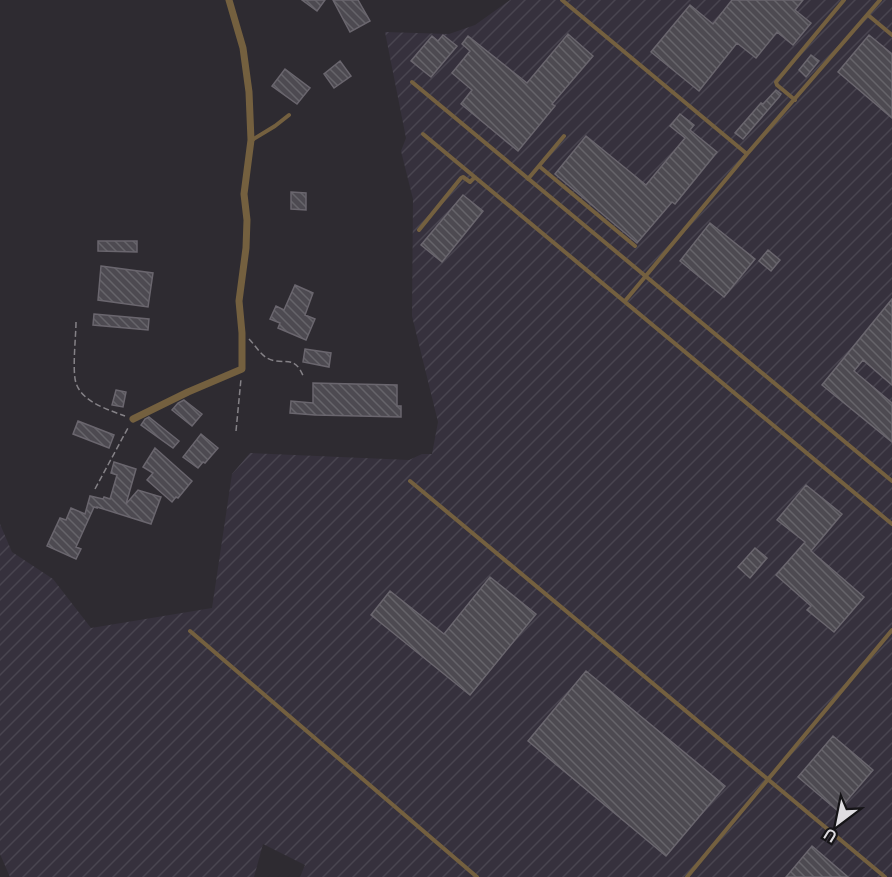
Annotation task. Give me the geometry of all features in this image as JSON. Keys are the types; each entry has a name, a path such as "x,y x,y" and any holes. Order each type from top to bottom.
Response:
{"street":[{"path":"133,419 242,369 239,301 246,248 247,220 244,194 251,140 249,92 243,48 229,0"}],"lane":[{"path":"562,0 747,154"},
{"path":"795,100 776,82 844,0"},
{"path":"625,302 747,154 880,0"},
{"path":"868,15 892,35"},
{"path":"412,82 892,481"},
{"path":"251,140 289,115"},
{"path":"423,134 892,524"},
{"path":"528,179 564,136"},
{"path":"539,166 635,246"},
{"path":"419,230 461,178 470,182 474,177"},
{"path":"410,481 885,877"},
{"path":"687,877 892,630"},
{"path":"190,631 477,877"}],"path":[{"path":"76,322 75,374 76,383 81,392 102,408 133,419 95,489"},
{"path":"242,333 268,358 286,360 295,364 301,370 304,378"},
{"path":"236,431 242,369"}],"shaded area":[{"path":"510,0 892,0 892,877 300,877 305,865 263,844 254,877 10,877 0,854 0,524 12,552 53,579 91,628 212,608 232,474 250,453 409,460 422,454 432,454 438,422 412,316 413,199 401,151 406,138 385,32 449,34 475,25"}],"building":[{"path":"302,0 325,0 317,11"},
{"path":"333,0 358,0 370,21 350,32"},
{"path":"732,0 803,0 795,10 811,23 793,45 777,32 756,58 737,43 699,91 651,52 690,5 713,24"},
{"path":"568,34 593,56 552,104 555,106 518,151 461,104 472,90 452,73 470,51 462,44 468,36 527,83"},
{"path":"443,35 457,46 431,77 411,61 432,36 438,41"},
{"path":"869,35 892,54 892,118 838,72"},
{"path":"811,55 819,61 806,77 799,70"},
{"path":"340,61 351,76 334,88 324,74"},
{"path":"285,69 310,88 297,104 272,86"},
{"path":"776,90 781,94 779,97 743,139 735,133 761,103 763,104"},
{"path":"680,114 694,125 690,130 717,152 675,204 672,202 637,243 555,174 586,136 646,185 685,138 670,126"},
{"path":"291,192 306,193 306,210 291,209"},
{"path":"463,195 483,211 442,262 421,245"},
{"path":"710,223 755,259 724,297 680,261"},
{"path":"98,241 137,241 137,252 98,251"},
{"path":"768,250 780,260 771,271 759,261"},
{"path":"101,266 153,273 148,307 98,300"},
{"path":"295,285 313,293 305,315 315,319 306,340 278,328 280,323 270,319 276,306 284,310"},
{"path":"892,299 892,385 863,360 854,371 892,403 892,442 822,385"},
{"path":"94,314 149,319 148,330 93,325"},
{"path":"305,349 331,353 329,367 303,362"},
{"path":"313,383 397,385 397,406 401,406 401,417 290,413 291,401 313,403"},
{"path":"116,390 126,392 123,407 112,405"},
{"path":"184,400 202,414 192,426 172,410"},
{"path":"149,417 179,441 173,448 141,425"},
{"path":"78,421 114,435 109,448 73,434"},
{"path":"201,434 218,448 198,468 183,457"},
{"path":"155,448 192,481 172,502 147,480 153,473 143,467"},
{"path":"114,462 136,469 126,504 138,490 161,497 151,524 94,507 76,547 81,549 76,559 47,546 60,518 66,520 71,508 85,514 90,496 110,499 117,475 111,473"},
{"path":"806,485 842,514 811,551 864,597 834,632 807,610 811,606 776,575 805,542 777,520"},
{"path":"755,548 767,558 750,578 738,567"},
{"path":"490,577 536,614 470,695 371,615 390,591 444,634"},
{"path":"586,671 725,786 666,856 528,741"},
{"path":"833,736 873,770 838,811 798,777"},
{"path":"812,846 848,877 786,877"}]}
